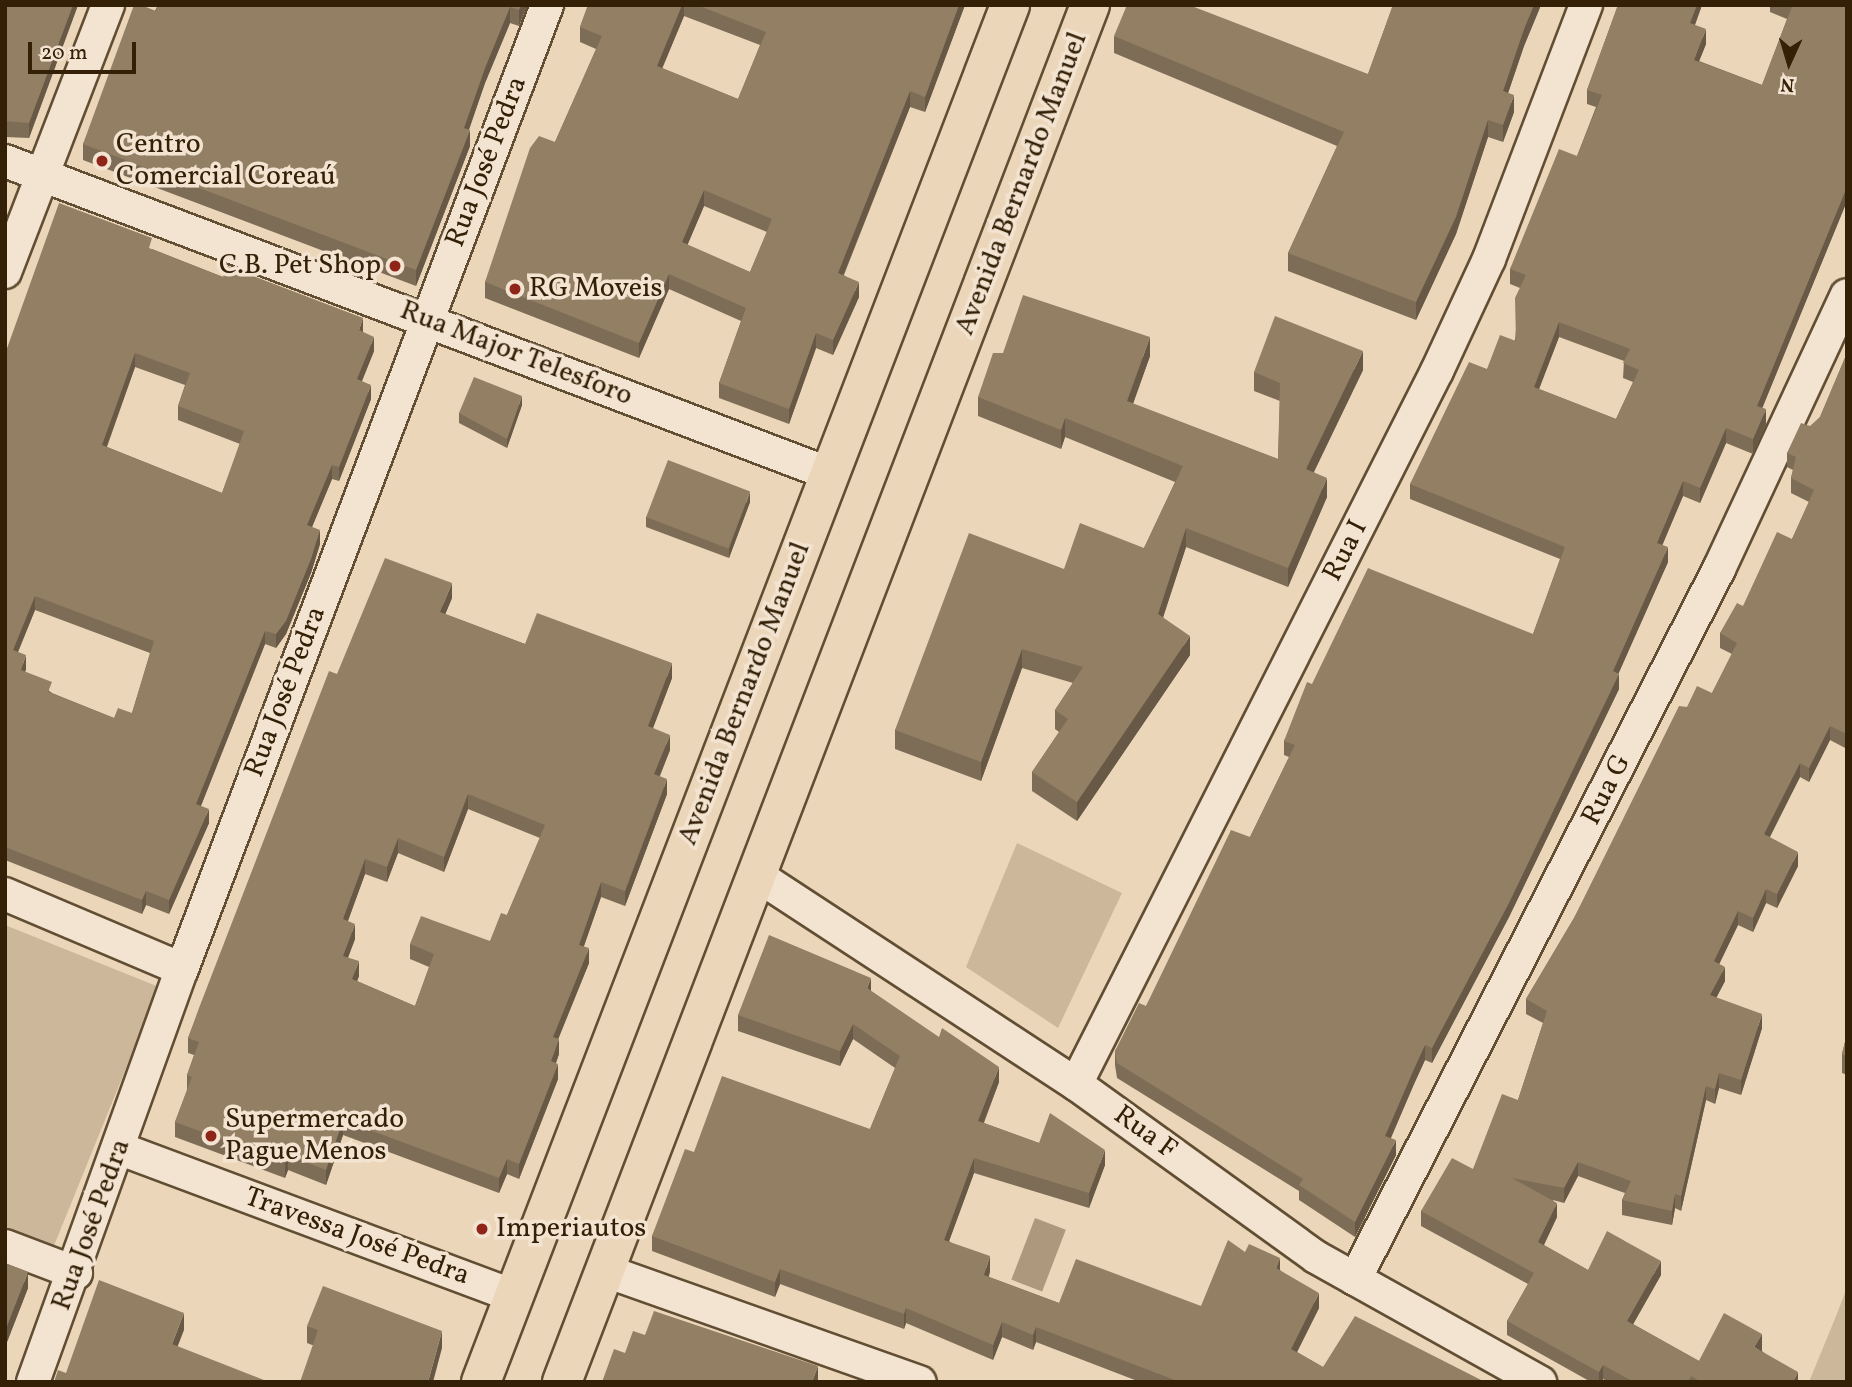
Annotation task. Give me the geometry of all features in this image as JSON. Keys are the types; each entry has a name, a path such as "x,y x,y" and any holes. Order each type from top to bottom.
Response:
{"main road":[{"name":"Avenida Bernardo Manuel","path":"481,1382 1010,5"},
{"name":"Avenida Bernardo Manuel","path":"562,1382 1090,5"}],"street":[{"path":"5,272 108,5"},
{"name":"Rua José Pedra","path":"33,1382 121,1149 182,969 547,5"},
{"name":"Rua I","path":"1076,1084 1443,359 1489,259 1587,5"},
{"name":"Rua Major Telesforo","path":"5,161 830,474"},
{"name":"Rua G","path":"1355,1279 1719,569 1847,295"},
{"name":"Rua F","path":"755,874 1076,1084 1355,1279 1540,1382"},
{"path":"5,894 182,969"},
{"name":"Travessa José Pedra","path":"121,1149 514,1296"},
{"path":"5,1246 76,1273"},
{"path":"603,1270 920,1382"}],"shaded area":[{"path":"1017,843 1122,893 1058,1028 966,967"},
{"path":"5,925 159,987 51,1253 5,1235"},
{"path":"1035,1218 1066,1230 1042,1291 1011,1280"},
{"path":"1847,1288 1847,1382 1809,1382 1834,1321"}],"building":[{"path":"5,5 73,5 29,123 5,121"},
{"path":"134,5 156,11 158,5 521,5 519,10 510,7 485,68 464,128 470,130 416,270 83,144"},
{"path":"588,5 682,5 657,66 738,99 766,32 697,5 959,5 925,97 910,91 838,273 859,282 833,340 816,333 789,409 719,383 746,308 669,274 639,343 485,282 530,148 539,136 555,142 602,36 580,27","holes":["704,190 772,219 750,272 682,242"]},
{"path":"1127,5 1189,5 1368,74 1393,5 1534,5 1503,91 1514,95 1503,125 1488,120 1456,217 1416,302 1288,253 1344,132 1114,36"},
{"path":"1618,5 1697,5 1690,23 1706,29 1694,60 1762,85 1792,7 1789,5 1847,5 1847,187 1757,406 1766,409 1753,439 1726,428 1700,488 1683,481 1657,543 1668,547 1613,671 1619,674 1509,903 1432,1048 1425,1045 1385,1136 1396,1140 1355,1222 1299,1185 1303,1179 1117,1063 1115,1051 1139,1003 1146,1006 1231,830 1250,837 1295,745 1284,741 1307,682 1312,684 1368,568 1533,634 1565,547 1410,484 1469,362 1487,369 1500,335 1516,341 1515,298 1526,275 1510,269 1559,149 1577,156 1602,95 1587,90","holes":["1559,322 1630,349 1623,363 1639,370 1616,419 1534,387"]},
{"path":"59,203 152,238 149,248 223,277 227,266 363,318 359,330 374,337 357,379 371,385 339,467 332,465 307,525 320,530 311,559 286,621 276,634 265,631 196,804 209,809 169,900 146,891 142,900 5,847 5,354","holes":["135,353 190,373 178,406 244,431 222,493 102,445","35,596 154,641 132,713 118,708 114,718 48,692 52,682 21,670 26,655 13,650"]},
{"path":"1023,295 1150,337 1127,401 1278,459 1280,383 1254,372 1275,316 1363,351 1306,469 1327,478 1288,568 1186,528 1158,614 1190,636 1077,802 1032,772 1068,719 1055,710 1083,667 1022,649 981,762 895,730 969,533 1064,569 1080,523 1144,548 1183,466 1065,418 1061,430 978,397 993,353 1003,353"},
{"path":"1847,353 1847,734 1830,726 1809,768 1800,763 1764,834 1798,852 1777,894 1766,889 1753,918 1738,911 1714,961 1725,967 1710,995 1762,1014 1741,1080 1719,1073 1715,1089 1706,1086 1681,1196 1675,1194 1672,1211 1622,1200 1631,1181 1578,1162 1564,1188 1512,1178 1557,1203 1538,1242 1588,1270 1607,1231 1661,1261 1627,1321 1699,1361 1688,1382 1634,1382 1603,1365 1599,1372 1507,1321 1534,1273 1421,1211 1452,1158 1473,1169 1502,1094 1518,1100 1547,1011 1526,999 1574,918 1679,706 1687,707 1697,686 1712,693 1737,643 1720,633 1737,603 1743,606 1777,532 1792,539 1814,490 1791,478 1796,457 1787,453 1801,423 1810,426 1820,417"},
{"path":"474,377 522,396 507,439 459,413"},
{"path":"668,460 750,492 728,548 646,517"},
{"path":"385,558 452,583 440,612 525,644 537,613 672,663 648,726 670,735 654,774 667,779 625,891 601,882 579,945 589,948 553,1037 559,1039 551,1061 558,1064 519,1164 507,1159 499,1178 343,1120 326,1170 288,1155 285,1163 175,1122 192,1077 187,1075 199,1042 188,1038 329,671 337,674","holes":["468,794 545,825 507,915 501,913 490,941 421,916 410,944 434,954 415,1006 352,979 359,961 343,956 355,924 343,919 365,859 387,867 398,838 444,857"]},
{"path":"769,935 871,978 867,988 939,1037 942,1028 999,1067 978,1121 1039,1143 1050,1113 1105,1150 1089,1193 974,1158 944,1240 990,1256 984,1275 1059,1303 1076,1259 1201,1306 1228,1240 1245,1252 1249,1244 1280,1258 1276,1268 1319,1293 1291,1349 1323,1367 1355,1316 1485,1382 1180,1382 1036,1327 1033,1335 1002,1322 993,1345 906,1308 904,1314 780,1269 775,1282 652,1236 685,1149 694,1152 722,1076 870,1129 900,1056 853,1024 840,1051 738,1015"},
{"path":"1847,1034 1847,1057 1842,1054"},
{"path":"5,1263 28,1272 7,1326 5,1326"},
{"path":"99,1280 184,1313 172,1344 269,1382 54,1382 58,1370 66,1373"},
{"path":"323,1286 442,1331 428,1382 300,1382 318,1330 307,1326"},
{"path":"654,1311 818,1366 812,1382 602,1382 614,1349 625,1353 633,1331 645,1335"},
{"path":"1724,1313 1762,1334 1754,1347 1798,1372 1793,1382 1701,1382 1691,1376"}],"place":[{"name":"Centro Comercial Coreaú","path":"102,161"},
{"name":"C.B. Pet Shop","path":"395,266"},
{"name":"RG Moveis","path":"515,289"},
{"name":"Supermercado Pague Menos","path":"211,1136"},
{"name":"Imperiautos","path":"482,1229"}]}
